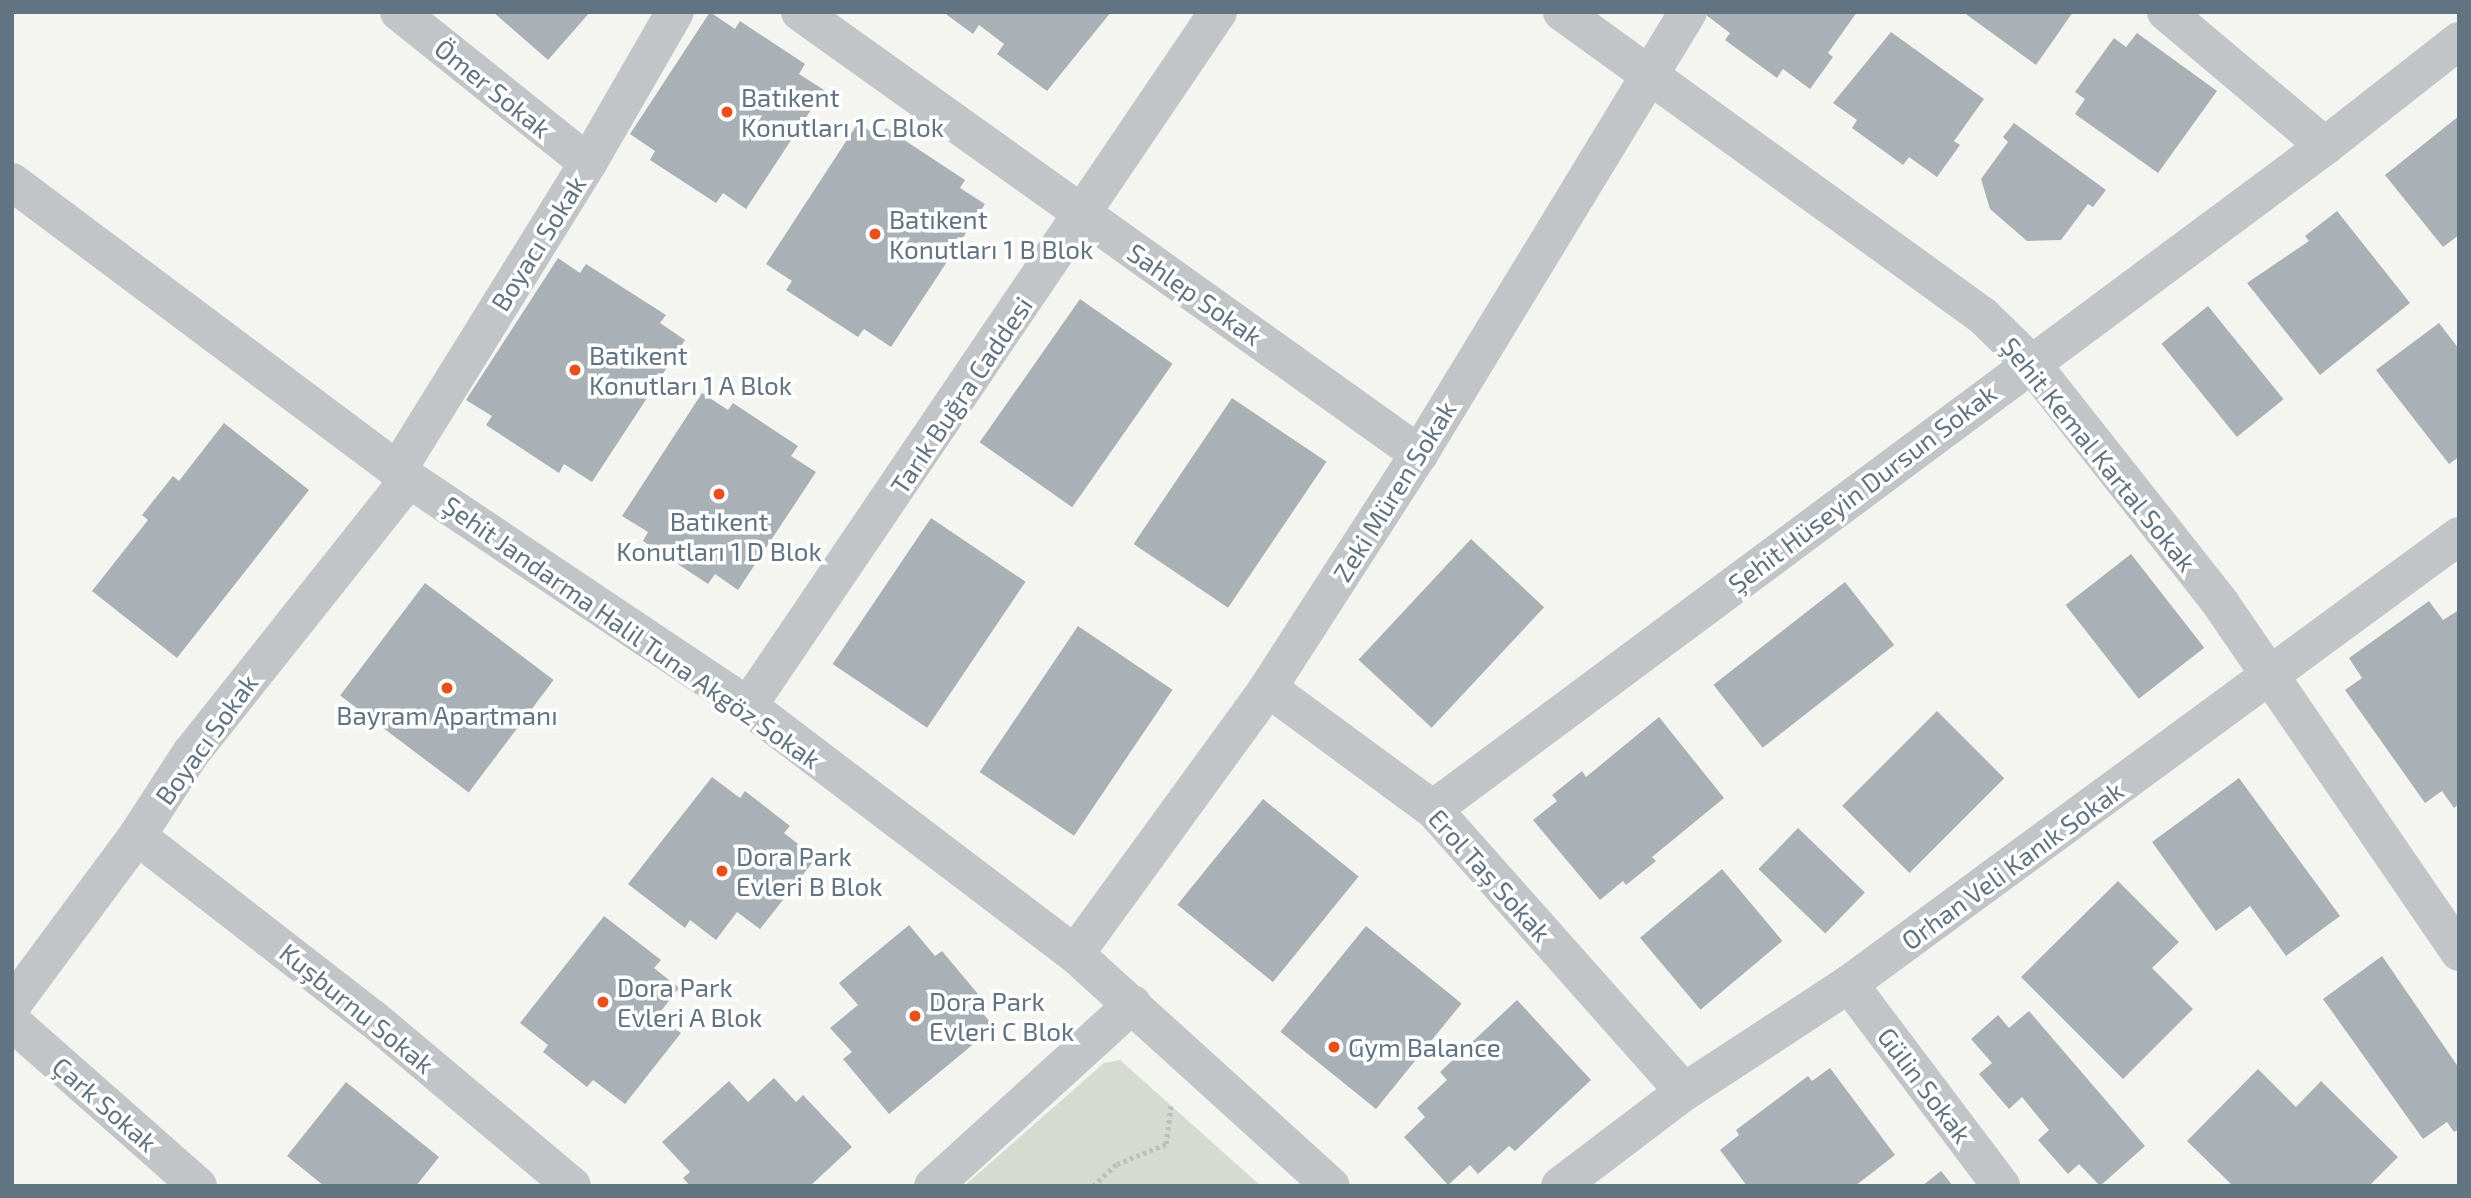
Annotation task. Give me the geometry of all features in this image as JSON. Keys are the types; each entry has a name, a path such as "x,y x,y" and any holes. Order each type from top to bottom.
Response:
{"street":[{"name":"Ömer Sokak","path":"400,12 587,163"},
{"name":"Boyacı Sokak","path":"12,1005 137,836 191,753 403,475 675,12"},
{"name":"Sahlep Sokak","path":"800,12 1419,454"},
{"name":"Tarık Buğra Caddesi","path":"748,706 1084,215 1218,12"},
{"name":"Şehit Kemal Kartal Sokak","path":"1562,12 1983,316 2031,363 2221,604 2459,952"},
{"name":"Zeki Müren Sokak","path":"1075,954 1268,688 1419,454 1688,12"},
{"path":"2166,12 2325,146"},
{"name":"Şehit Hüseyin Dursun Sokak","path":"1433,809 2325,146 2459,41"},
{"name":"Şehit Jandarma Halil Tuna Akgöz Sokak","path":"12,181 403,475 748,706 1075,954 1331,1186"},
{"name":"Orhan Veli Kanık Sokak","path":"1560,1186 1684,1092 1849,984 2459,536"},
{"name":"Erol Taş Sokak","path":"1268,688 1433,809 1684,1092"},
{"name":"Kuşburnu Sokak","path":"137,836 372,1018 572,1186"},
{"name":"Gülin Sokak","path":"1849,984 2001,1186"},
{"path":"933,1186 1133,1004"},
{"name":"Çark Sokak","path":"12,1022 198,1186"}],"path":[{"path":"1093,1186 1117,1164 1166,1144 1171,1106"}],"shaded area":[{"path":"1120,1060 1261,1186 964,1186 1104,1063"}],"building":[{"path":"493,12 590,12 548,60"},
{"name":"Batıkent Konutları 1 C Blok","path":"710,12 735,29 740,21 805,64 799,74 824,90 746,209 723,193 716,203 650,160 655,151 630,134"},
{"path":"943,12 1111,12 1047,91 997,54 1004,44 979,25 973,34"},
{"path":"1708,12 1857,12 1828,53 1833,57 1810,89 1783,69 1777,78 1725,40 1730,33 1706,15"},
{"path":"1963,12 2073,12 2036,65"},
{"path":"1891,32 1984,99 1954,141 1960,145 1937,177 1909,157 1903,165 1852,128 1857,120 1833,103"},
{"path":"2137,33 2217,91 2158,173 2075,114 2085,99 2075,92 2114,38 2126,47"},
{"path":"2459,116 2459,235 2443,247 2385,175"},
{"name":"Batıkent Konutları 1 B Blok","path":"858,123 880,138 886,128 965,180 960,188 985,204 891,347 864,329 858,337 786,290 792,281 766,264"},
{"path":"2014,123 2106,190 2093,207 2088,204 2061,240 2027,241 1990,209 1981,179 2008,142 2003,137"},
{"path":"2337,211 2410,303 2320,375 2247,283 2309,241 2305,236"},
{"name":"Batıkent Konutları 1 A Blok","path":"558,258 580,273 586,264 666,315 660,323 685,340 592,482 564,464 559,473 486,425 492,416 466,400"},
{"path":"1080,299 1173,364 1072,507 980,442"},
{"path":"2208,306 2284,399 2237,437 2161,344"},
{"path":"2439,323 2459,349 2459,457 2449,464 2376,370"},
{"name":"Batıkent Konutları 1 D Blok","path":"702,393 728,410 733,403 798,446 791,456 816,472 738,590 715,574 708,584 643,541 648,532 622,516"},
{"path":"1232,398 1327,462 1228,608 1134,544"},
{"path":"224,423 309,490 177,658 92,591 148,520 142,515 173,476 179,481"},
{"path":"931,518 1026,582 927,728 833,664"},
{"path":"1471,539 1544,607 1432,728 1358,660"},
{"path":"2131,554 2204,648 2139,699 2066,605"},
{"path":"1845,582 1894,645 1763,748 1713,685"},
{"name":"Bayram Apartmanı","path":"425,583 554,680 469,792 340,696"},
{"path":"2429,601 2443,620 2459,610 2459,804 2454,808 2442,791 2425,803 2345,690 2362,678 2349,658"},
{"path":"1078,626 1173,690 1074,836 980,772"},
{"path":"1937,711 2004,778 1909,873 1842,806"},
{"path":"1659,717 1724,798 1652,857 1656,861 1626,885 1623,881 1600,900 1533,820 1557,801 1552,795 1582,771 1586,777"},
{"name":"Dora Park Evleri B Blok","path":"712,777 740,798 745,791 790,826 784,833 816,858 760,929 737,912 716,940 690,920 685,928 628,884"},
{"path":"2239,778 2340,916 2286,956 2250,906 2216,931 2152,842"},
{"path":"1263,799 1359,876 1273,982 1177,905"},
{"path":"1798,828 1865,893 1825,934 1758,869"},
{"path":"1722,869 1782,941 1700,1010 1640,938"},
{"path":"2118,881 2179,942 2152,968 2193,1009 2123,1079 2021,977"},
{"name":"Dora Park Evleri A Blok","path":"604,916 661,960 654,968 679,988 658,1015 681,1033 625,1104 593,1080 587,1087 543,1052 548,1045 520,1023"},
{"name":"Dora Park Evleri C Blok","path":"909,925 935,956 942,951 978,994 972,1000 994,1027 889,1114 843,1059 852,1052 830,1028 858,1005 839,983"},
{"path":"1366,926 1462,1003 1376,1109 1280,1032"},
{"path":"2382,956 2459,1068 2459,1129 2454,1132 2447,1122 2423,1139 2323,999"},
{"path":"1517,1000 1591,1080 1515,1151 1509,1146 1478,1174 1470,1165 1448,1185 1404,1137 1425,1117 1417,1108 1447,1080 1440,1072"},
{"path":"2029,1011 2145,1146 2100,1186 2079,1164 2068,1174 2038,1140 2049,1130 2022,1097 2009,1109 1979,1074 1992,1063 1971,1039 1998,1015 2009,1028"},
{"path":"1830,1068 1895,1155 1855,1186 1747,1186 1720,1150 1739,1135 1736,1130 1808,1076 1812,1081"},
{"path":"2258,1069 2296,1107 2321,1081 2398,1157 2369,1186 2233,1186 2187,1141"},
{"path":"774,1078 796,1102 803,1095 852,1147 810,1186 690,1186 683,1178 690,1172 662,1142 729,1081 748,1102"},
{"path":"346,1082 439,1157 416,1186 324,1186 287,1156"},
{"path":"1941,1171 1953,1186 1922,1186"}],"place":[{"name":"Batıkent Konutları 1 C Blok","path":"727,112"},
{"name":"Batıkent Konutları 1 B Blok","path":"875,234"},
{"name":"Batıkent Konutları 1 A Blok","path":"575,370"},
{"name":"Batıkent Konutları 1 D Blok","path":"719,494"},
{"name":"Bayram Apartmanı","path":"447,688"},
{"name":"Dora Park Evleri B Blok","path":"722,871"},
{"name":"Dora Park Evleri A Blok","path":"603,1002"},
{"name":"Dora Park Evleri C Blok","path":"915,1016"},
{"name":"Gym Balance","path":"1334,1047"}]}
